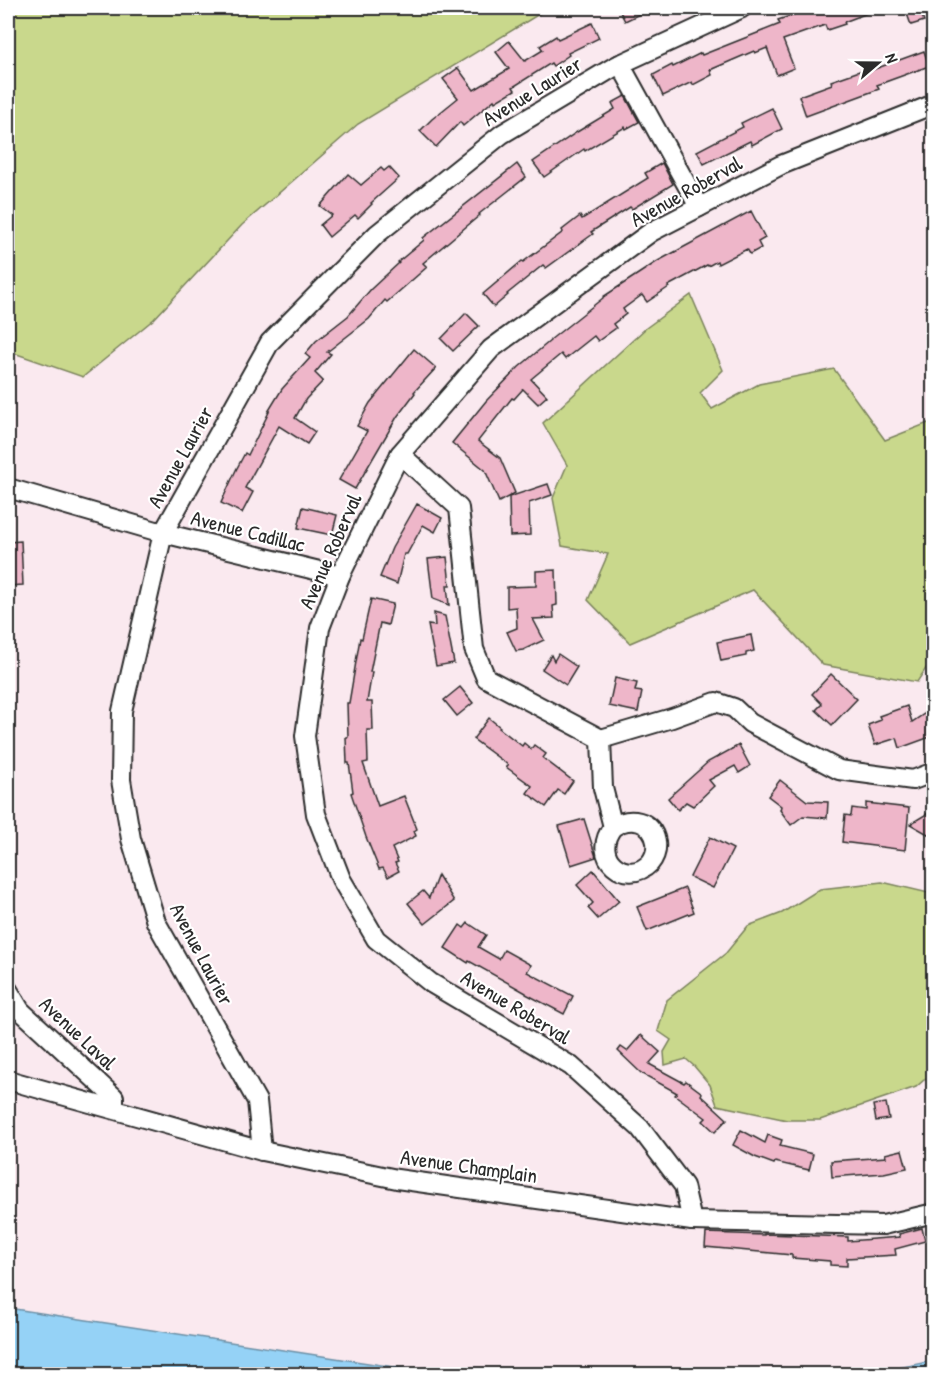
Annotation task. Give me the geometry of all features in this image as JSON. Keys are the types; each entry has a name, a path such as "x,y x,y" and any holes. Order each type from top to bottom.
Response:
{"street":[{"name":"Avenue Laurier","path":"262,1150 256,1101 156,922 131,839 121,780 122,711 163,533 270,342 377,234 502,134 620,64 742,8"},
{"path":"620,64 699,207"},
{"name":"Avenue Roberval","path":"692,1221 684,1186 640,1128 571,1066 431,983 376,939 341,879 316,814 305,736 320,628 340,576 400,454 490,350 651,232 781,165 933,104"},
{"path":"400,454 459,508 474,649 486,678 601,739 716,702 734,708 750,723 839,770 913,780 933,772"},
{"name":"Avenue Cadillac","path":"8,488 163,533 340,576"},
{"path":"601,739 603,788 613,827"},
{"name":"Avenue Laval","path":"8,990 20,1010 114,1097 114,1109"},
{"name":"Avenue Champlain","path":"8,1080 262,1150 397,1179 692,1221 883,1225 933,1213"}],"green space":[{"path":"8,8 549,8 358,124 242,225 154,319 83,377 8,351"},
{"path":"691,295 723,370 700,393 712,409 759,384 834,369 885,440 933,421 933,658 917,682 823,665 753,590 630,643 588,600 608,554 562,546 553,498 567,465 543,423 646,328"},
{"path":"882,882 933,894 933,1072 916,1087 820,1120 787,1120 717,1105 710,1085 686,1059 665,1065 664,1052 671,1040 658,1031 667,1000 726,953 748,926 782,913 820,889"}],"water":[{"path":"8,1308 440,1374 8,1374"},
{"path":"933,1361 933,1374 869,1374"}],"building":[{"path":"618,8 652,8 625,21"},
{"path":"814,8 878,9 827,30 825,25 783,40 794,68 777,75 767,48 755,53 754,51 710,70 712,75 663,96 653,75 701,53 702,55 780,24 778,20"},
{"path":"905,8 919,8 924,21 911,25"},
{"path":"592,23 599,38 568,53 569,55 553,66 551,63 513,87 515,90 495,102 494,100 463,126 460,122 436,147 420,131 458,98 443,79 458,68 474,90 509,69 496,52 509,41 525,61 543,50 540,46 556,36 558,39"},
{"path":"924,51 929,66 877,85 879,89 806,116 799,96 832,84 831,81 871,67 872,70"},
{"path":"625,96 639,122 626,129 625,127 585,151 584,149 544,177 533,162 615,109 612,103"},
{"path":"772,108 782,129 752,145 750,141 704,164 697,151 743,127 741,123"},
{"path":"662,163 673,184 632,209 630,207 591,232 593,234 546,268 543,265 494,307 483,294 522,261 563,232 562,230 580,216 582,219 648,178 645,173"},
{"path":"517,164 526,177 423,263 427,267 387,302 385,300 369,319 327,352 331,354 315,373 323,381 306,399 295,418 315,432 307,444 279,426 245,488 253,492 242,513 221,503 245,453 248,455 268,412 282,389 310,358 305,354 316,341 348,316 371,289 424,240 423,238"},
{"path":"389,167 399,178 358,218 355,215 329,237 320,225 332,215 320,206 348,174 361,185 381,168 384,171"},
{"path":"751,211 765,238 758,242 761,248 750,254 747,249 718,264 717,261 707,265 668,286 647,302 642,295 623,309 626,314 613,324 616,328 598,341 594,336 565,359 561,354 531,379 547,396 538,404 523,389 514,399 512,398 478,441 500,458 515,493 499,502 485,470 452,443 486,401 519,367 603,297 658,261"},
{"path":"466,313 479,326 453,351 441,339"},
{"path":"414,349 436,368 414,392 397,417 355,489 339,480 367,431 357,426 370,403"},
{"path":"548,484 552,495 529,503 530,535 510,536 509,497"},
{"path":"417,504 442,518 435,532 423,525 407,554 404,554 397,584 380,577 392,548"},
{"path":"303,507 337,515 332,535 298,528"},
{"path":"21,541 23,585 8,586 8,542"},
{"path":"447,557 450,585 447,585 449,605 433,599 428,559"},
{"path":"556,570 557,605 553,606 554,618 533,619 544,640 516,651 507,632 517,628 516,607 507,608 507,587 536,586 536,571"},
{"path":"371,599 393,604 388,625 380,623 370,672 372,672 367,702 372,702 373,730 367,730 368,762 363,763 378,806 404,796 417,829 414,831 416,836 392,848 399,871 388,877 383,868 379,869 366,837 351,793 353,792 349,763 347,763 347,703 349,703 360,638 362,639"},
{"path":"434,613 445,616 454,663 436,666 428,625 435,626"},
{"path":"751,635 754,651 746,653 746,656 721,661 717,642"},
{"path":"558,654 577,667 566,685 542,669 551,655 554,661"},
{"path":"831,674 857,699 832,725 816,710 822,704 812,694"},
{"path":"615,678 637,683 635,691 642,692 638,712 609,706"},
{"path":"460,687 473,703 457,716 444,700"},
{"path":"907,706 912,722 933,708 933,736 900,748 897,738 875,745 868,725 881,720 879,716"},
{"path":"489,718 522,746 524,743 531,749 534,745 546,754 543,758 573,781 564,794 558,790 546,807 527,793 532,786 473,739"},
{"path":"739,745 750,766 739,773 735,766 709,780 714,786 693,806 686,802 678,810 668,798 708,762"},
{"path":"780,780 807,801 828,802 827,818 803,816 791,825 780,810 781,806 768,796"},
{"path":"866,803 909,808 905,850 842,842 845,815 851,816 852,808 866,810"},
{"path":"933,810 933,837 910,824"},
{"path":"584,819 596,857 571,865 559,826"},
{"path":"710,837 733,849 713,888 690,877"},
{"path":"593,870 619,901 598,919 588,908 593,903 577,885"},
{"path":"438,875 454,901 425,924 408,903 423,891 429,898"},
{"path":"685,888 694,912 647,931 637,907"},
{"path":"468,923 486,935 478,947 499,959 504,950 531,965 527,972 573,996 564,1014 469,961 468,963 445,948 460,925 464,928"},
{"path":"641,1035 660,1052 649,1064 684,1083 686,1081 702,1093 701,1095 727,1119 715,1132 703,1121 706,1118 675,1095 677,1093 641,1073 618,1051 621,1047 627,1051"},
{"path":"886,1103 889,1119 876,1121 873,1105"},
{"path":"741,1130 765,1143 768,1135 782,1140 780,1146 813,1154 809,1170 775,1162 774,1164 733,1145"},
{"path":"902,1150 907,1168 884,1173 832,1177 831,1161 886,1157 885,1154"},
{"path":"922,1228 925,1241 895,1249 896,1255 847,1258 847,1266 830,1265 830,1261 792,1258 792,1255 705,1247 706,1233 848,1237 848,1241 900,1237 899,1234"}]}
